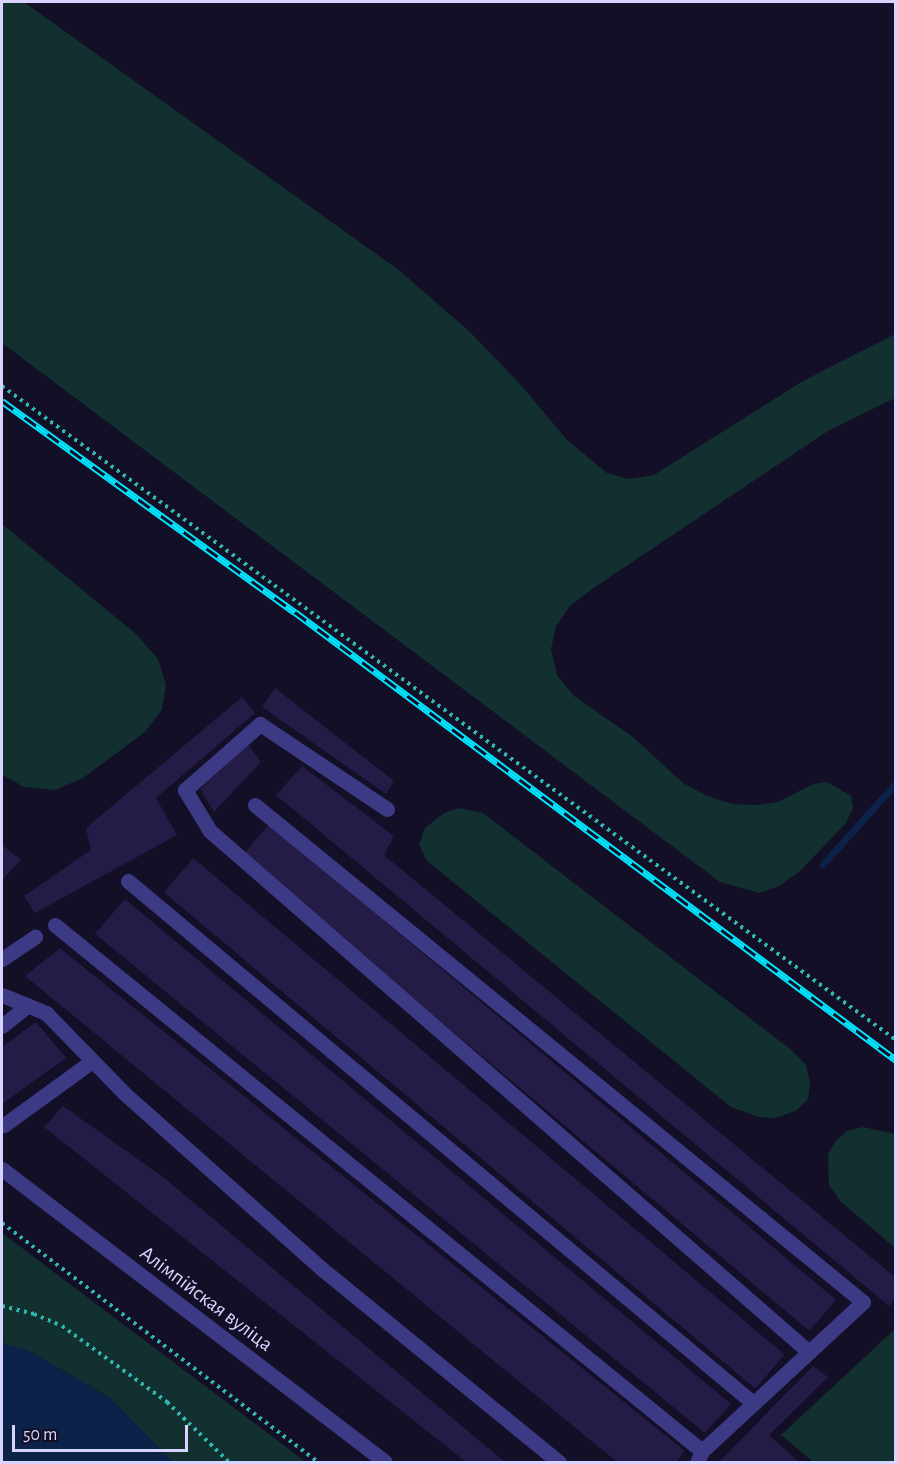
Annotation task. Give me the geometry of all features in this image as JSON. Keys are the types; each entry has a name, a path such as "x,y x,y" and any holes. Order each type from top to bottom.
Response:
{"street":[{"path":"387,809 260,724 184,790 210,831 809,1352"},
{"path":"55,925 699,1457 753,1403 862,1302 255,805"},
{"path":"128,881 753,1403"},
{"path":"2,959 34,937"},
{"path":"2,995 46,1013 124,1094 322,1269 559,1462"},
{"path":"2,1026 28,1005"},
{"path":"4,1125 92,1061"},
{"name":"Алімпійская вуліца","path":"2,1169 385,1462"}],"path":[{"path":"2,386 896,1040"},
{"path":"2,1223 318,1462"},
{"path":"2,1306 34,1314 62,1326 167,1402 229,1462"}],"green space":[{"path":"2,2 24,2 400,271 470,332 521,385 567,440 607,473 628,479 654,475 803,381 895,334 895,398 828,431 592,589 570,606 556,626 551,649 557,675 574,696 633,737 683,783 707,796 733,804 758,805 778,802 813,784 827,782 851,796 853,808 846,823 799,872 779,886 760,893 720,882 2,343"},
{"path":"2,524 135,633 158,659 166,685 162,709 145,732 83,778 55,790 24,787 2,775"},
{"path":"459,808 483,813 790,1049 806,1065 810,1083 808,1099 797,1110 776,1118 759,1117 731,1107 427,861 419,845 425,828 444,813"},
{"path":"863,1127 895,1134 895,1248 841,1202 829,1185 828,1154 835,1142 847,1131"},
{"path":"2,1233 306,1462 173,1462 109,1397 27,1350 2,1343"},
{"path":"895,1329 895,1462 813,1462 781,1435"}],"water":[{"path":"2,1343 27,1350 109,1397 173,1462 2,1462"}],"building":[{"path":"275,688 394,781 386,794 262,707"},
{"path":"242,697 255,713 156,798 177,835 35,913 24,896 91,850 86,828"},
{"path":"248,744 261,762 214,812 200,789"},
{"path":"302,766 394,836 384,855 896,1278 896,1297 889,1306 276,795"},
{"path":"269,824 836,1300 810,1331 243,855"},
{"path":"2,845 21,860 2,880"},
{"path":"193,858 784,1354 755,1389 164,892"},
{"path":"125,899 731,1404 705,1433 95,934"},
{"path":"60,948 685,1451 676,1462 617,1462 25,976"},
{"path":"36,1022 66,1058 2,1104 2,1047"},
{"path":"63,1106 163,1177 505,1462 466,1462 44,1127"},
{"path":"813,1366 828,1377 769,1435 799,1462 719,1462"}],"waterway":[{"path":"823,864 896,783"}],"railway":[{"path":"2,401 295,612 896,1060"}]}
